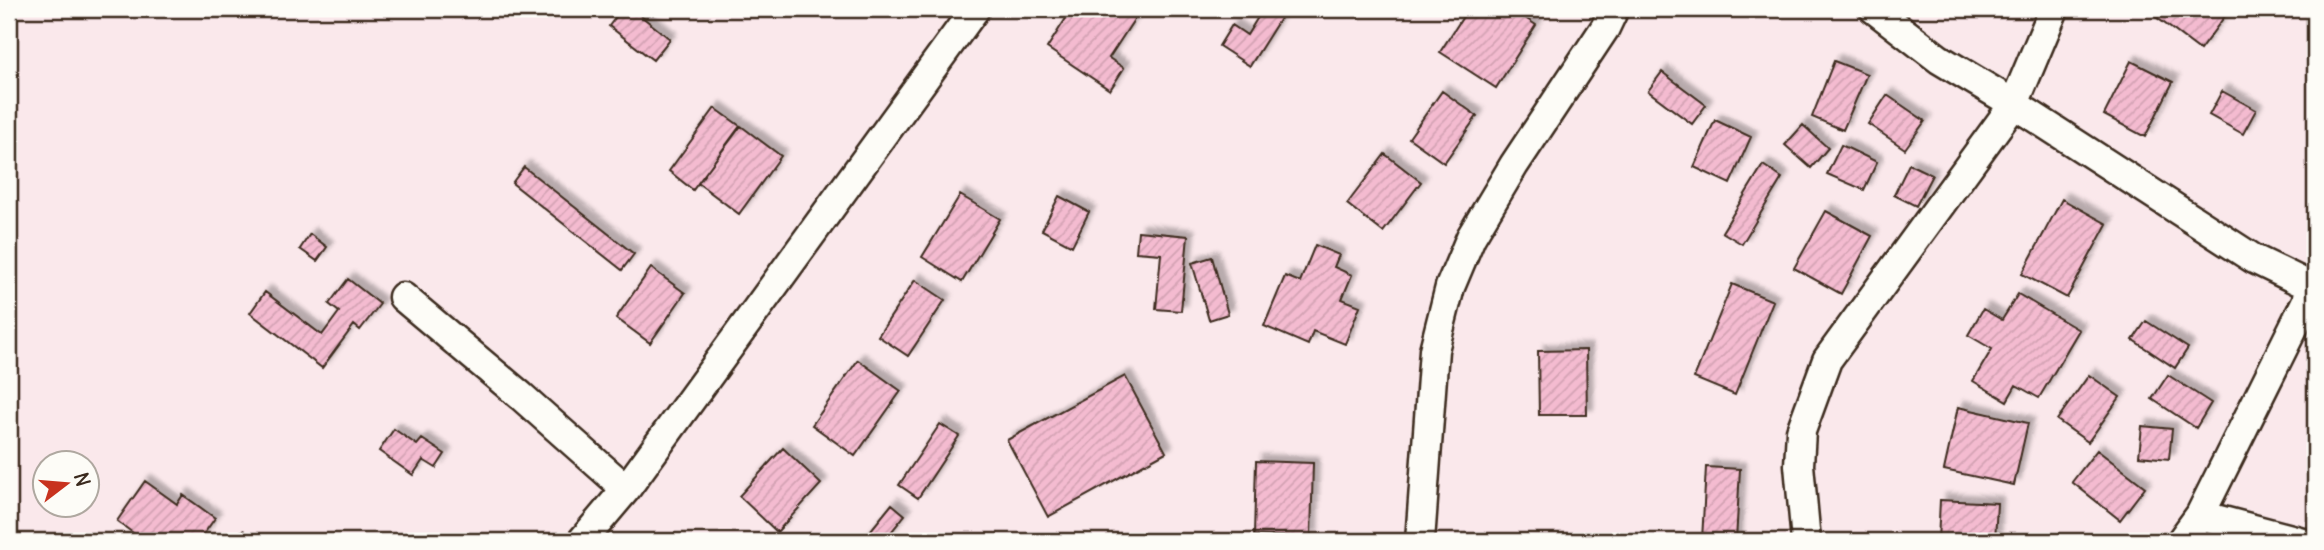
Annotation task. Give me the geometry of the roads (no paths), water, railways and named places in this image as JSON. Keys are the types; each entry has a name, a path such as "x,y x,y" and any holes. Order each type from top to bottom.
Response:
{"street":[{"path":"582,541 626,489 975,9"},
{"path":"1420,541 1434,349 1450,287 1479,225 1514,165 1605,28 1614,9"},
{"path":"1874,9 1939,59 2014,104 2254,259 2315,286 2200,515 2181,541"},
{"path":"1807,541 1799,465 1801,431 1827,360 2014,104 2054,9"},
{"path":"403,297 626,489"},
{"path":"2200,515 2299,541"}]}
